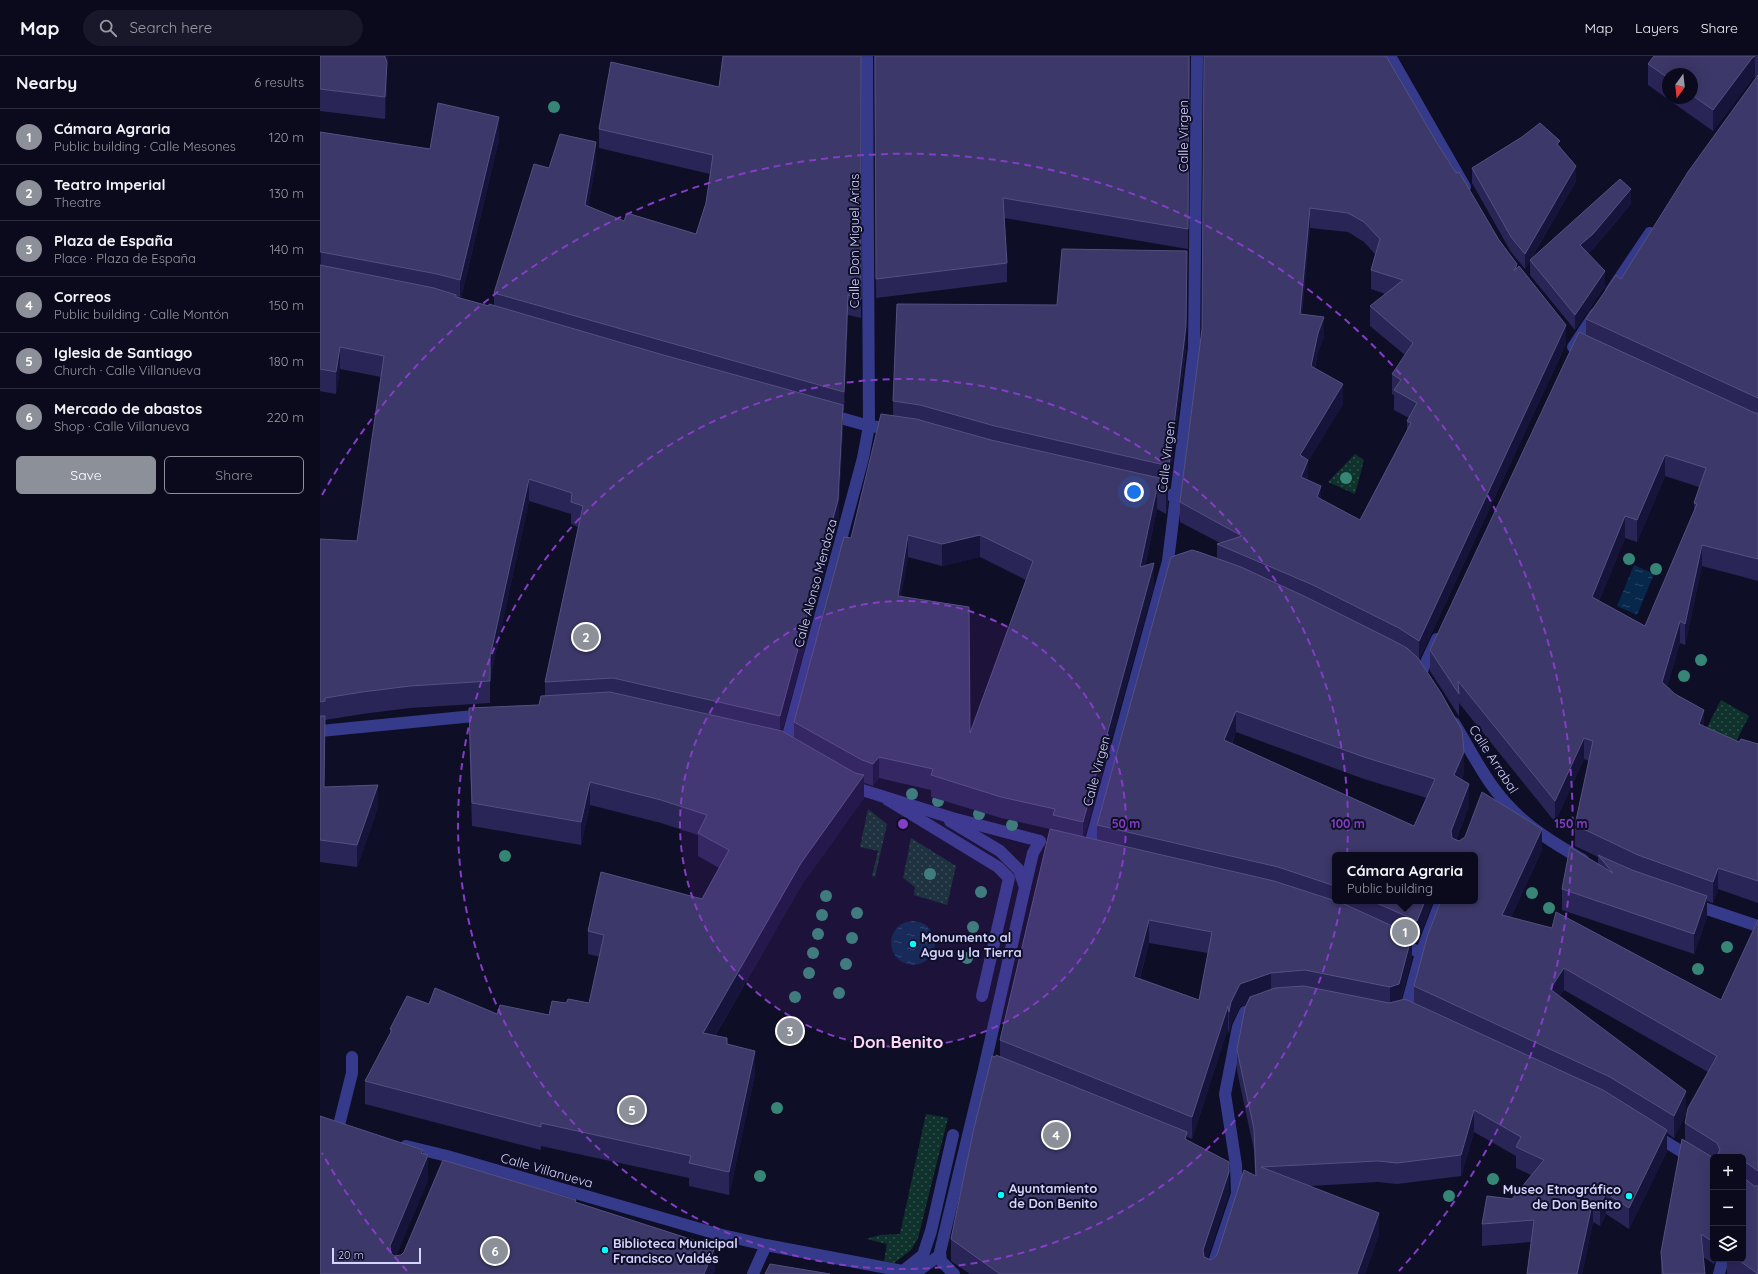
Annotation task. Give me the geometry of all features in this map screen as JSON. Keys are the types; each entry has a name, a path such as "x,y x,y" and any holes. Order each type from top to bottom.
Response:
{"street":[{"name":"Calle Don Miguel Arias","path":"867,56 869,426"},
{"name":"Calle Virgen","path":"1088,852 1174,562 1176,496 1194,348 1197,56"},
{"path":"1390,56 1470,194"},
{"path":"1568,357 1572,340 1603,302 1658,222"},
{"path":"1572,340 1589,350"},
{"path":"812,410 869,426 904,431"},
{"name":"Calle Alonso Mendoza","path":"786,747 861,465 869,426"},
{"path":"1137,488 1176,496"},
{"path":"1421,673 1442,630"},
{"path":"1411,665 1421,673 1430,684"},
{"name":"Calle Arrabal","path":"1449,714 1487,778 1505,803 1523,820 1558,846 1593,866"},
{"path":"320,731 496,715"},
{"path":"770,744 786,747 799,754"},
{"path":"839,777 859,789 939,814 1046,842 1033,853 940,1255 941,1261 954,1274"},
{"path":"1482,792 1487,778"},
{"path":"880,795 998,867 1009,878 982,996"},
{"path":"939,814 1000,852 1019,870 1025,887"},
{"path":"1076,849 1103,855"},
{"path":"1680,900 1758,926"},
{"path":"1405,1012 1421,953 1440,904"},
{"path":"1387,937 1421,953"},
{"path":"1210,1274 1237,1194 1236,1165 1225,1094 1238,1027 1245,1012 1266,1004"},
{"path":"1390,1017 1405,1012 1419,1018"},
{"path":"338,1129 352,1073 352,1057"},
{"path":"985,1064 999,1070"},
{"path":"326,1126 352,1133"},
{"path":"1640,1126 1710,1169"},
{"path":"912,1273 923,1255 931,1231 953,1135"},
{"name":"Calle Villanueva","path":"396,1143 447,1156 714,1233 766,1245 912,1273"},
{"path":"442,1167 447,1156"},
{"path":"1222,1159 1236,1165"},
{"path":"753,1274 766,1245"},
{"path":"912,1273 940,1255"},
{"path":"1719,1274 1722,1262"}],"green space":[{"path":"1355,454 1364,460 1355,494 1328,482"},
{"path":"1721,700 1749,716 1731,751 1702,737"},
{"path":"868,809 887,824 875,877 872,876 878,851 860,847"},
{"path":"911,838 956,866 947,905 914,895 915,887 903,878"},
{"path":"926,1114 948,1118 918,1238 911,1250 894,1263 884,1261 887,1244 866,1239 880,1235 900,1234"}],"water":[{"path":"1634,565 1654,574 1637,615 1617,606"},
{"path":"913,921 925,925 931,931 935,943 931,955 925,961 913,965 901,961 895,955 891,943 895,931 901,925"}],"building":[{"path":"320,56 385,56 387,62 385,97 320,89"},
{"path":"723,56 861,56 861,299 848,295 844,392 494,293 534,164 549,168 560,134 596,142 585,205 624,221 627,213 696,234 706,203 713,155 599,129 611,62 719,87"},
{"path":"875,56 1189,56 1188,229 1003,198 1007,263 876,279"},
{"path":"1204,56 1386,56 1437,143 1456,173 1459,172 1499,240 1517,264 1514,271 1519,266 1566,325 1419,641 1399,628 1313,585 1217,544 1242,536 1180,502 1202,329","holes":["1310,208 1348,213 1364,222 1380,239 1371,270 1403,280 1370,306 1413,343 1392,374 1401,380 1394,390 1417,403 1407,421 1411,423 1360,520 1317,497 1321,486 1301,477 1308,460 1300,455 1343,384 1311,366 1318,333 1324,317 1300,314"]},
{"path":"1654,56 1755,56 1713,110 1698,99 1698,68 1662,68 1662,74 1648,64"},
{"path":"1758,75 1758,398 1586,319 1616,275 1621,279 1688,172"},
{"path":"438,103 499,117 460,280 437,274 320,252 320,132 430,149"},
{"path":"1540,123 1560,141 1557,144 1576,166 1525,254 1511,237 1472,168 1522,137"},
{"path":"1620,179 1631,189 1593,234 1580,245 1605,271 1575,315 1530,260"},
{"path":"1062,249 1187,251 1186,326 1169,466 995,426 920,405 893,401 897,304 1057,305"},
{"path":"320,265 434,288 456,295 456,297 489,306 489,304 843,405 838,500 780,716 613,678 545,682 583,506 571,502 572,493 529,479 490,657 490,681 410,686 325,698 325,701 320,702 320,539 357,541 384,356 340,347 336,372 320,369"},
{"path":"1579,332 1755,413 1758,413 1758,559 1702,545 1685,624 1680,621 1662,682 1675,694 1704,710 1699,724 1739,742 1741,739 1758,744 1758,881 1718,868 1713,882 1638,855 1575,825 1593,741 1584,738 1555,801 1458,681 1459,694 1430,650","holes":["1665,455 1706,468 1694,503 1697,504 1645,626 1592,597 1625,516 1637,520"]},
{"path":"881,414 916,419 991,440 1168,480 1166,493 1157,488 1140,567 1154,563 1083,822 1053,815 1055,809 1001,797 931,775 933,769 879,757 873,764 862,760 794,722 844,537 851,538","holes":["908,535 942,544 980,535 1033,561 970,733 969,607 898,596"]},
{"path":"1192,550 1241,567 1306,597 1407,648 1418,658 1441,693 1462,730 1464,752 1454,775 1469,784 1451,831 1452,838 1459,841 1465,837 1482,792 1542,829 1502,915 1552,928 1556,912 1721,1000 1758,920 1758,1171 1746,1162 1746,1154 1718,1154 1720,1150 1717,1143 1685,1123 1688,1108 1717,1056 1564,968 1550,989 1686,1091 1674,1116 1610,1077 1414,986 1428,934 1440,904 1478,904 1478,852 1332,852 1332,885 1278,867 1097,825 1171,557","holes":["1236,711 1364,757 1435,779 1414,826 1224,740"]},
{"path":"610,692 782,731 855,773 864,775 801,863 703,1033 727,1038 727,1044 755,1051 729,1172 689,1163 691,1156 541,1123 541,1127 365,1081 392,1030 390,1029 407,996 429,1004 435,988 497,1014 500,1005 549,1015 552,1001 566,1003 568,999 589,1003 604,935 588,931 601,872 702,899 729,850 698,833 707,815 661,800 590,782 581,822 472,803 469,708 539,705 541,696"},
{"path":"320,716 325,716 324,787 378,785 357,845 320,840"},
{"path":"1050,829 1274,881 1332,900 1332,904 1344,904 1412,935 1399,984 1390,987 1305,970 1271,973 1240,984 1231,1002 1229,1012 1228,1006 1192,1117 1000,1040","holes":["1149,920 1212,932 1199,1000 1134,977"]},
{"path":"1570,847 1613,873 1598,855 1632,870 1707,896 1694,934 1562,889"},
{"path":"1379,904 1424,904 1417,921"},
{"path":"1304,986 1389,1003 1405,999 1603,1090 1667,1130 1629,1208 1606,1193 1600,1205 1593,1200 1577,1274 1527,1274 1534,1220 1482,1224 1487,1196 1512,1199 1544,1160 1516,1147 1521,1137 1474,1110 1461,1155 1397,1163 1378,1161 1261,1167 1379,1213 1357,1274 1000,1274 951,1239 974,1128 992,1056 996,1057 996,1055 1187,1132 1185,1139 1229,1162 1229,1172 1203,1250 1204,1257 1211,1260 1217,1255 1244,1170 1256,1176 1254,1129 1237,1050 1245,1008 1250,997 1275,988"},
{"path":"320,1116 423,1150 421,1153 428,1155 390,1246 391,1253 394,1256 401,1255 404,1252 443,1160 576,1200 575,1202 715,1247 704,1274 320,1274"},
{"path":"1682,1139 1710,1156 1710,1240 1701,1234 1705,1274 1663,1274 1661,1252"},
{"path":"1746,1179 1754,1186 1758,1186 1758,1274 1741,1262 1746,1262"},
{"path":"770,1264 830,1274 765,1274"}],"place":[{"name":"Teatro Imperial","path":"586,637"},
{"name":"Cámara Agraria","path":"1405,932"},
{"name":"Monumento al Agua y la Tierra","path":"913,944"},
{"name":"Plaza de España","path":"790,1031"},
{"name":"Iglesia de Santiago","path":"632,1110"},
{"name":"Correos","path":"1056,1135"},
{"name":"Ayuntamiento de Don Benito","path":"1001,1195"},
{"name":"Museo Etnográfico de Don Benito","path":"1629,1196"},
{"name":"Biblioteca Municipal Francisco Valdés","path":"605,1250"},
{"name":"Mercado de abastos","path":"495,1251"}],"district":[{"name":"Don Benito","path":"898,1042"}]}
